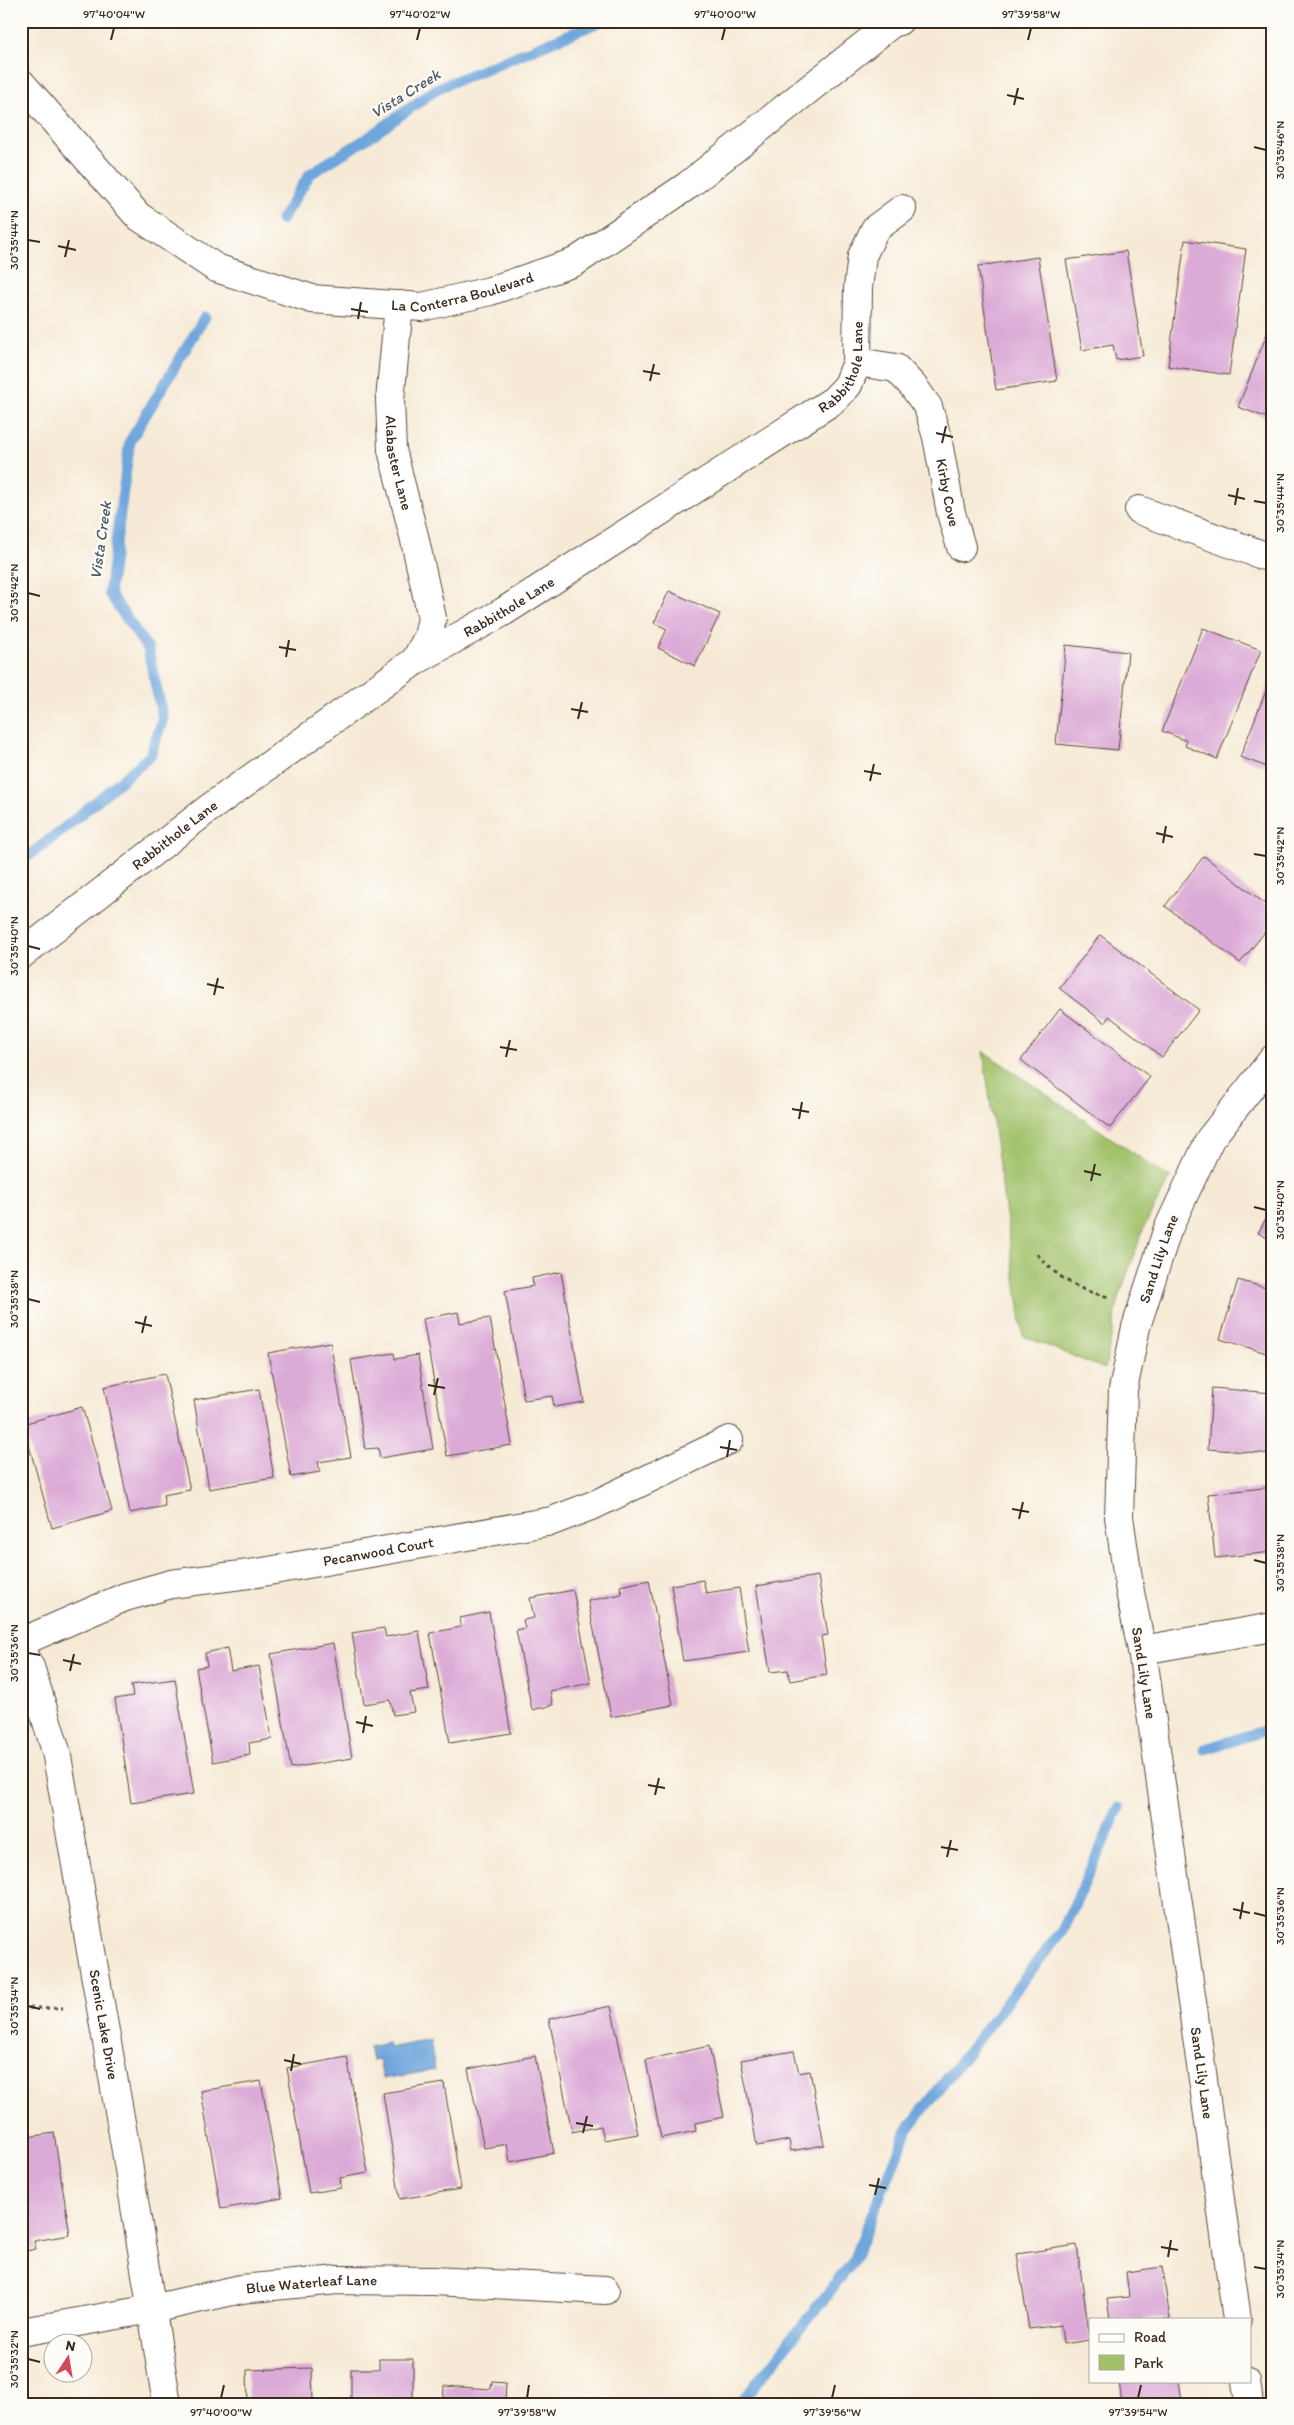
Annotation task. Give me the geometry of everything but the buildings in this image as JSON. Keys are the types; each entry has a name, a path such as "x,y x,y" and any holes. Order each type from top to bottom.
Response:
{"street":[{"name":"La Conterra Boulevard","path":"21,83 138,216 216,268 312,299 422,307 480,293 575,262 687,186 890,24 899,21"},
{"name":"Rabbithole Lane","path":"21,955 208,809 415,661 503,612 834,400 848,385 857,362 858,288 862,256 875,229 902,209"},
{"name":"Alabaster Lane","path":"399,305 390,400 392,450 432,618"},
{"name":"Kirby Cove","path":"857,362 896,368 913,386 928,408 937,437 950,513 961,548"},
{"path":"1139,510 1273,559"},
{"path":"415,661 428,637 432,618 472,617 503,612"},
{"name":"Sand Lily Lane","path":"1237,2318 1142,1650 1130,1592 1120,1517 1123,1390 1136,1327 1166,1231 1210,1140 1273,1059"},
{"name":"Pecanwood Court","path":"21,1642 125,1597 171,1584 257,1573 552,1521 596,1504 729,1440"},
{"path":"1142,1650 1273,1627"},
{"name":"Scenic Lake Drive","path":"21,1651 30,1667 56,1751 167,2404"},
{"name":"Blue Waterleaf Lane","path":"21,2332 152,2309 241,2289 338,2280 433,2281 605,2290"},
{"path":"1246,2382 1249,2404"}],"path":[{"path":"1037,1254 1064,1281 1092,1294 1115,1299"},
{"path":"21,2008 63,2008"}],"green space":[{"path":"983,1051 1170,1178 1144,1227 1119,1297 1105,1369 1023,1336"}],"water":[{"path":"430,2040 435,2070 383,2079 379,2059 372,2060 369,2047 388,2043 389,2048"}],"waterway":[{"name":"Vista Creek","path":"281,220 310,174 374,134 438,88 602,21"},
{"name":"Vista Creek","path":"21,861 55,836 150,756 163,719 148,649 109,593 130,441 205,317"},
{"path":"1205,1749 1273,1728"},
{"path":"740,2404 852,2263 908,2129 1063,1929 1119,1808"}]}
